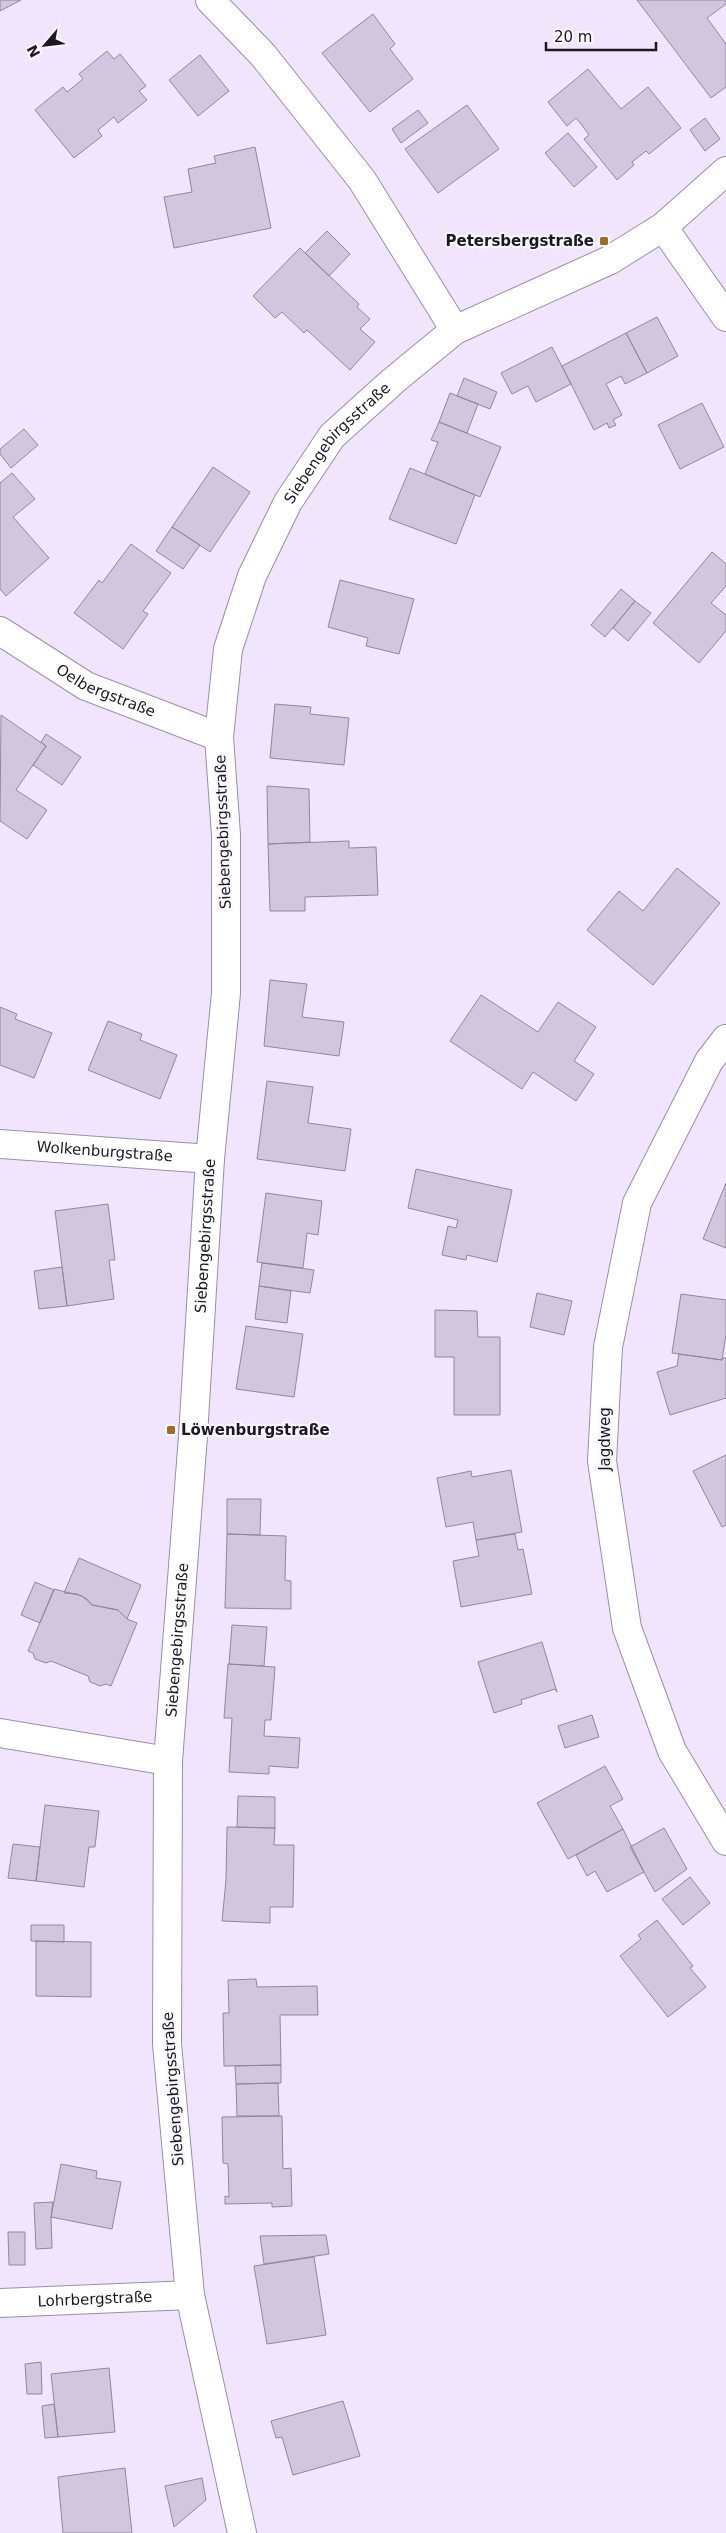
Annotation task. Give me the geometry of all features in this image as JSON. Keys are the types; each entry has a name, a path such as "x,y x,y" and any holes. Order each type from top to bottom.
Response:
{"street":[{"path":"210,0 263,55 362,180 455,330"},
{"name":"Siebengebirgsstraße","path":"242,2533 190,2295 166,2044 168,1760 193,1436 210,1159 226,993 226,835 219,737 228,649 252,576 288,502 332,436 393,381 455,330 610,260 663,227 726,171"},
{"path":"663,227 726,317"},
{"name":"Oelbergstraße","path":"0,630 86,686 219,737"},
{"name":"Jagdweg","path":"726,1039 709,1060 638,1203 608,1346 602,1461 627,1628 672,1751 726,1841"},
{"name":"Wolkenburgstraße","path":"0,1144 210,1159"},
{"path":"0,1733 168,1760"},
{"name":"Lohrbergstraße","path":"0,2304 190,2295"}],"building":[{"path":"0,0 21,0 0,11"},
{"path":"637,0 726,0 726,4 707,18 726,44 726,87 711,98"},
{"path":"373,14 395,44 390,49 413,79 370,112 322,53"},
{"path":"107,51 114,59 120,54 146,86 139,91 147,100 118,123 114,117 98,130 102,136 74,158 35,110 63,87 67,92 83,79 79,74"},
{"path":"200,55 229,91 198,116 169,80"},
{"path":"588,69 621,109 648,87 681,128 649,154 646,151 632,162 634,165 617,180 584,139 589,135 576,118 567,126 548,102"},
{"path":"467,105 499,149 438,193 405,149"},
{"path":"418,110 428,123 401,143 392,129"},
{"path":"705,118 720,139 705,151 690,130"},
{"path":"568,133 597,167 574,187 545,153"},
{"path":"255,147 271,228 174,248 164,197 192,192 188,169 216,163 214,156"},
{"path":"327,231 350,254 329,276 305,253"},
{"path":"300,248 359,304 357,307 370,319 360,329 375,342 350,370 307,330 304,333 282,312 275,318 253,296"},
{"path":"657,317 678,356 647,373 626,333"},
{"path":"626,333 647,373 625,384 621,376 606,384 622,415 613,420 616,425 609,428 607,423 594,430 562,366"},
{"path":"552,347 571,384 536,402 528,386 512,394 501,373"},
{"path":"464,378 497,392 490,409 457,396"},
{"path":"450,393 478,404 467,433 439,422"},
{"path":"702,403 724,447 680,469 658,425"},
{"path":"439,422 501,447 480,497 425,474 438,442 431,440"},
{"path":"24,429 38,445 11,468 0,454 0,449"},
{"path":"213,467 250,492 210,552 172,527"},
{"path":"410,468 475,495 456,544 389,519"},
{"path":"12,473 35,499 13,517 49,558 6,596 0,589 0,483"},
{"path":"172,527 200,545 183,569 156,551"},
{"path":"131,544 171,573 143,611 148,614 123,649 74,613 99,580 102,583"},
{"path":"712,552 726,564 726,586 711,603 726,615 726,631 699,663 653,623"},
{"path":"340,580 414,599 399,654 366,646 368,638 328,627"},
{"path":"621,589 635,601 605,637 591,625"},
{"path":"635,601 651,613 628,641 613,628"},
{"path":"275,704 311,707 310,714 349,718 344,765 270,758"},
{"path":"1,715 46,746 16,790 47,810 27,839 0,821"},
{"path":"46,734 81,757 62,785 33,765 46,746 41,742"},
{"path":"267,786 309,789 310,842 268,844"},
{"path":"349,841 349,848 376,847 378,895 305,897 305,911 270,911 268,844"},
{"path":"677,868 720,903 653,985 587,930 619,891 643,911"},
{"path":"270,980 307,984 302,1017 344,1022 339,1056 264,1046"},
{"path":"481,995 538,1032 558,1002 596,1027 574,1061 594,1074 576,1101 533,1072 522,1089 450,1041"},
{"path":"0,1007 17,1014 15,1019 52,1033 34,1078 0,1065"},
{"path":"108,1021 142,1034 140,1040 177,1055 160,1099 88,1070"},
{"path":"267,1081 313,1087 308,1123 351,1129 345,1171 257,1159"},
{"path":"416,1169 512,1190 497,1262 467,1255 466,1260 442,1255 448,1226 456,1228 458,1220 408,1208"},
{"path":"726,1183 726,1248 703,1239"},
{"path":"266,1193 322,1201 318,1235 307,1233 303,1268 257,1262"},
{"path":"108,1204 115,1260 109,1260 114,1299 67,1306 55,1211"},
{"path":"262,1263 314,1270 310,1293 259,1286"},
{"path":"62,1267 67,1306 39,1309 34,1271"},
{"path":"259,1286 291,1291 287,1323 255,1319"},
{"path":"537,1293 572,1301 564,1335 530,1327"},
{"path":"681,1294 726,1300 726,1334 722,1360 672,1353"},
{"path":"435,1310 477,1311 478,1337 500,1337 500,1415 454,1415 454,1357 435,1357"},
{"path":"246,1326 303,1334 294,1397 236,1389"},
{"path":"679,1354 722,1360 722,1358 726,1358 726,1398 670,1415 657,1372 677,1366"},
{"path":"726,1455 726,1525 722,1527 693,1471"},
{"path":"511,1470 522,1532 476,1540 473,1522 446,1527 437,1478 471,1471 472,1477"},
{"path":"227,1499 261,1499 260,1535 227,1534"},
{"path":"227,1534 286,1536 285,1580 291,1581 291,1609 225,1608"},
{"path":"515,1534 518,1550 523,1549 532,1594 461,1607 453,1561 479,1556 476,1540"},
{"path":"79,1558 141,1585 127,1619 118,1610 92,1605 87,1599 77,1594 64,1593"},
{"path":"35,1582 54,1590 40,1623 21,1615"},
{"path":"54,1589 82,1596 92,1605 118,1610 127,1619 137,1623 111,1686 106,1684 100,1686 90,1682 88,1676 51,1661 46,1663 35,1659 33,1653 28,1651"},
{"path":"232,1625 267,1627 264,1666 229,1664"},
{"path":"542,1642 557,1692 555,1689 521,1700 522,1704 494,1713 478,1662"},
{"path":"228,1664 275,1667 271,1720 265,1720 264,1736 300,1738 298,1768 269,1766 269,1774 229,1772 232,1718 224,1718"},
{"path":"592,1715 599,1737 565,1748 558,1726"},
{"path":"605,1766 623,1799 610,1806 623,1829 568,1859 537,1803"},
{"path":"238,1796 275,1797 275,1828 237,1827"},
{"path":"45,1805 99,1811 95,1847 89,1847 84,1887 36,1881"},
{"path":"227,1827 275,1828 274,1845 294,1845 293,1907 270,1907 270,1923 222,1921 226,1880"},
{"path":"664,1828 687,1869 655,1892 630,1847"},
{"path":"623,1829 644,1872 607,1892 595,1871 587,1876 576,1855"},
{"path":"13,1844 40,1847 36,1881 8,1878"},
{"path":"690,1877 710,1903 683,1925 662,1899"},
{"path":"657,1920 693,1966 690,1968 706,1987 668,2017 620,1956 641,1939 638,1935"},
{"path":"31,1925 64,1925 64,1942 31,1941"},
{"path":"36,1941 91,1942 91,1997 36,1996"},
{"path":"256,1979 257,1987 317,1986 318,2015 280,2015 281,2065 224,2066 223,2013 229,2013 228,1980"},
{"path":"281,2065 281,2083 236,2084 235,2066"},
{"path":"278,2083 279,2116 237,2116 236,2084"},
{"path":"282,2116 283,2169 291,2168 292,2206 272,2207 272,2203 225,2204 225,2196 229,2197 228,2164 223,2163 222,2117"},
{"path":"61,2164 97,2171 96,2178 121,2182 112,2229 51,2217"},
{"path":"53,2202 51,2217 52,2248 36,2249 34,2203"},
{"path":"8,2232 25,2232 25,2265 9,2265"},
{"path":"326,2235 329,2254 264,2264 260,2236"},
{"path":"314,2257 326,2335 267,2344 254,2266"},
{"path":"41,2362 42,2394 27,2394 25,2364"},
{"path":"109,2368 115,2432 58,2437 51,2374"},
{"path":"343,2401 360,2456 293,2475 282,2437 276,2438 271,2421"},
{"path":"54,2404 58,2437 45,2438 42,2406"},
{"path":"125,2468 132,2533 63,2533 58,2477"},
{"path":"202,2478 206,2500 174,2527 165,2486"}],"place":[{"name":"Petersbergstraße","path":"604,241"},
{"name":"Löwenburgstraße","path":"171,1430"}]}
